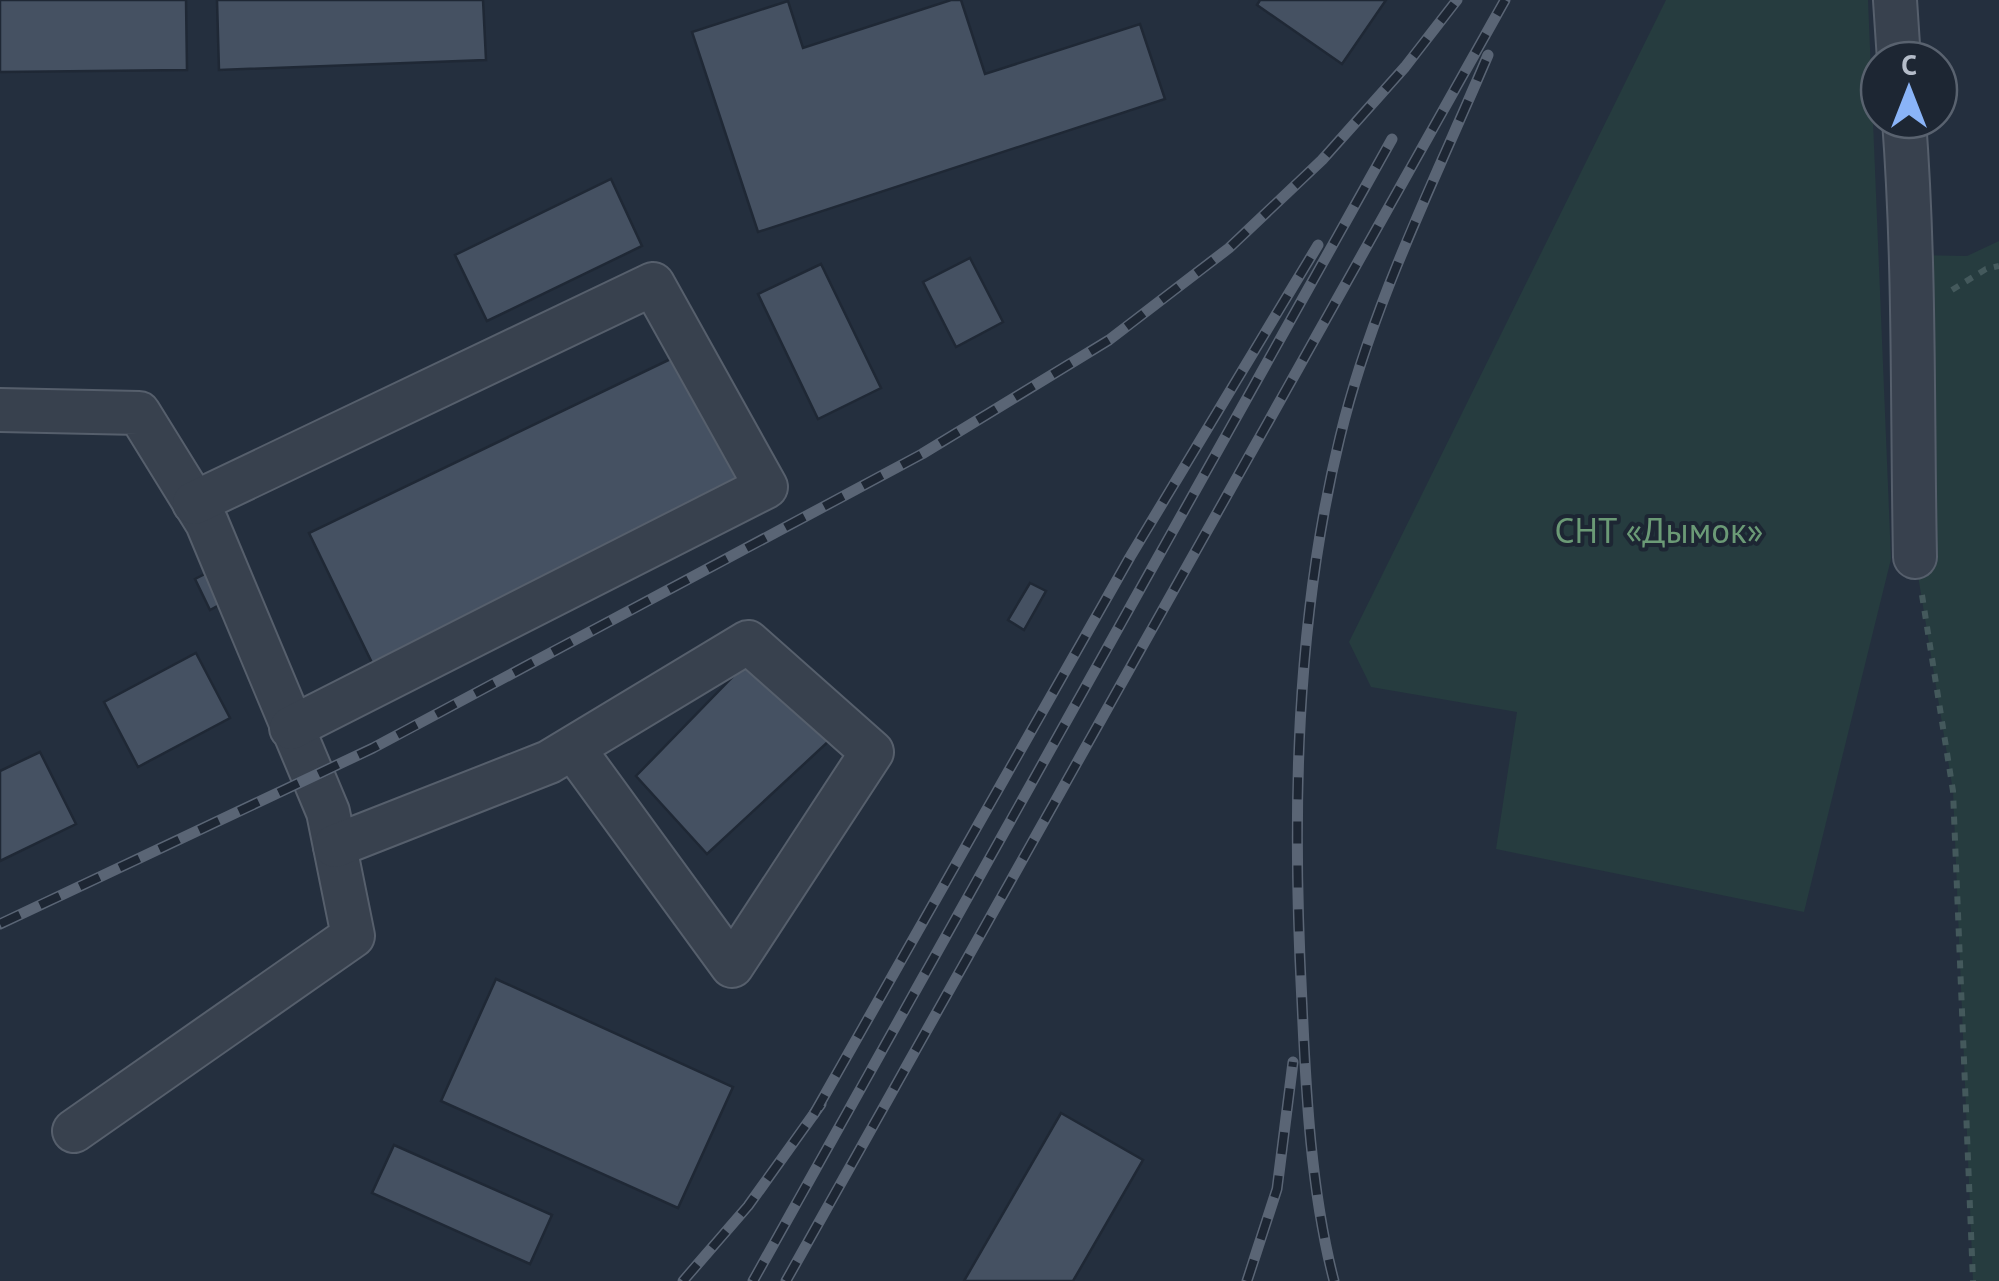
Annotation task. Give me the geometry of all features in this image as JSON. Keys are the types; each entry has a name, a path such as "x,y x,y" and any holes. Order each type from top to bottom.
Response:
{"lane":[{"path":"1895,0 1898,40"},
{"path":"1905,140 1914,255 1916,557"},
{"path":"194,503 653,284 766,487 291,728"},
{"path":"0,410 139,414 207,523 328,812 353,936 74,1131"},
{"path":"335,846 549,762 748,642 872,752 732,966 573,748"}],"path":[{"path":"1946,294 1986,269 1999,266"},
{"path":"1916,557 1952,791 1972,1281"}],"green space":[{"name":"СНТ «Дымок»","path":"1666,0 1868,0 1870,40 1859,40 1859,140 1874,140 1891,559 1804,912 1496,849 1517,712 1371,687 1349,642"},
{"path":"1999,241 1999,1281 1973,1281 1953,791 1915,557 1914,255 1967,256"}],"building":[{"path":"0,0 186,0 187,70 0,72"},
{"path":"217,0 483,0 486,60 219,70"},
{"path":"961,0 985,74 1140,24 1165,99 758,232 692,32 788,1 803,48"},
{"path":"1260,0 1386,0 1342,64 1257,5"},
{"path":"611,179 642,246 487,321 455,255"},
{"path":"970,258 1003,322 956,347 923,282"},
{"path":"821,264 881,388 818,419 758,294"},
{"path":"683,353 750,490 376,671 309,533"},
{"path":"215,569 230,599 210,610 195,579"},
{"path":"1030,583 1046,591 1024,630 1008,620"},
{"path":"196,653 230,718 138,767 104,702"},
{"path":"749,660 831,739 707,854 636,776"},
{"path":"40,752 76,824 0,861 0,771"},
{"path":"496,979 733,1087 678,1208 441,1101"},
{"path":"1061,1113 1143,1160 1073,1281 964,1281"},
{"path":"394,1145 552,1215 530,1264 372,1193"}],"railway":[{"path":"0,924 373,748 922,454 1109,340 1229,248 1322,160 1405,67 1457,0"},
{"path":"786,1281 1505,0"},
{"path":"1334,1281 1311,1143 1299,932 1300,719 1314,577 1340,437 1369,339 1488,55"},
{"path":"753,1281 1392,139"},
{"path":"814,1114 1130,557 1318,245"},
{"path":"1247,1281 1277,1189 1293,1062"},
{"path":"683,1281 748,1206 821,1104"}]}
